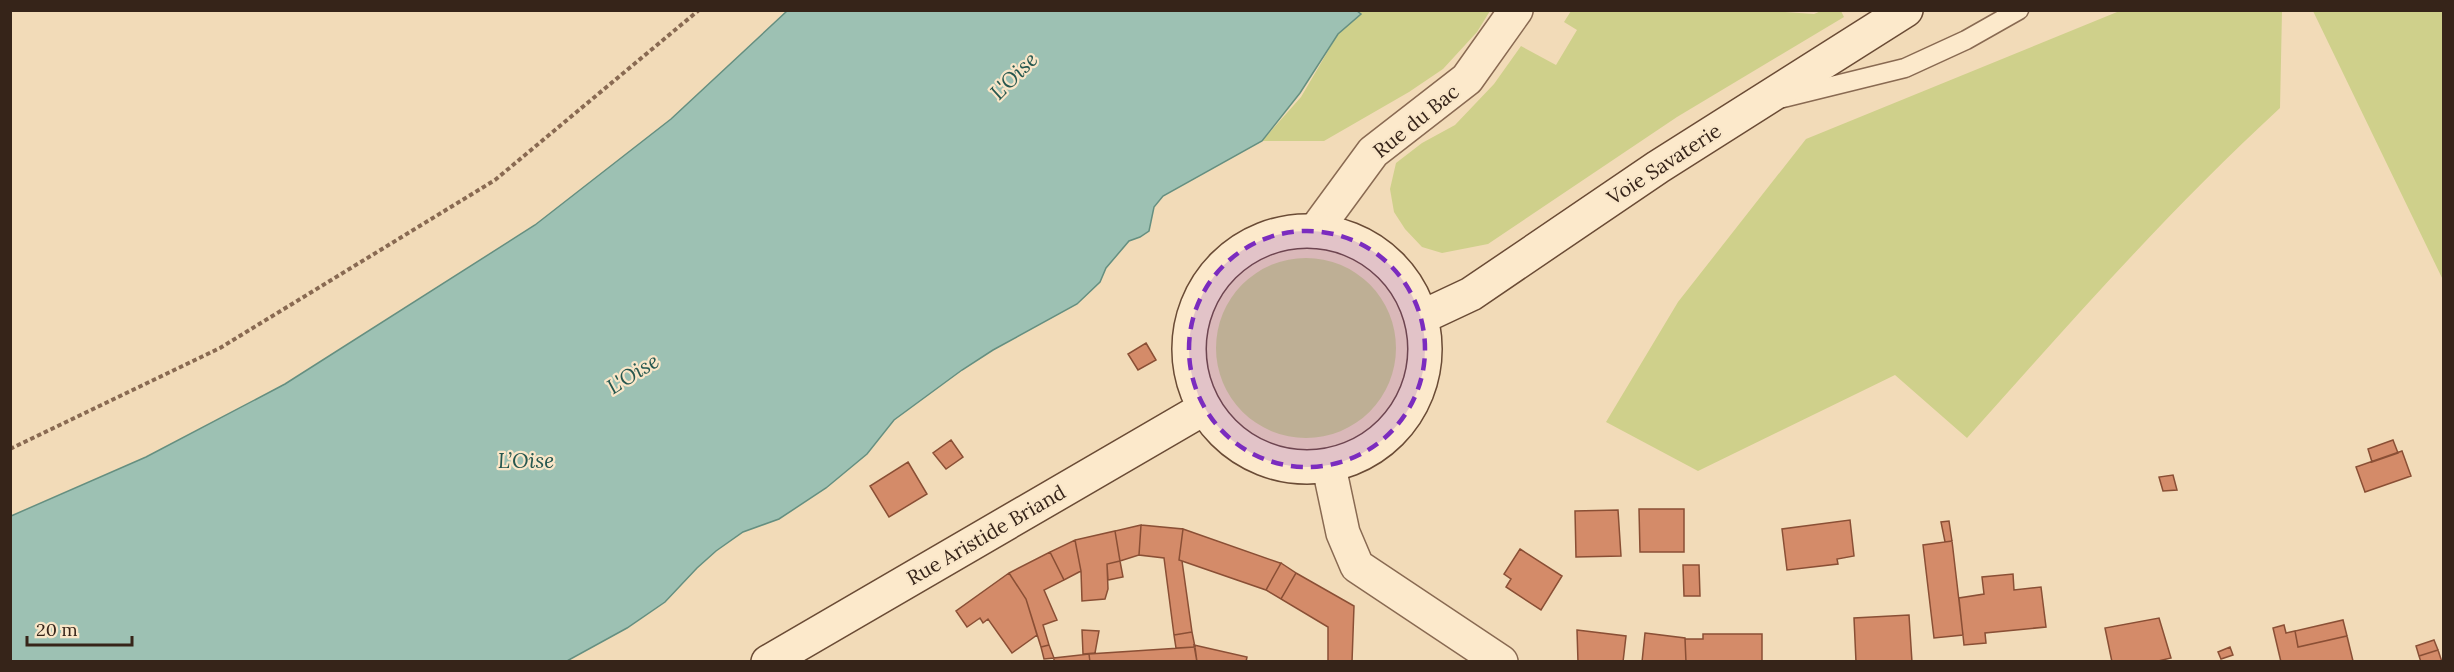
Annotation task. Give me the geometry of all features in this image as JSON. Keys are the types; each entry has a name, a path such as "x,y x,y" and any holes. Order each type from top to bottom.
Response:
{"main road":[{"name":"Rue du Bac","path":"1315,231 1373,152 1467,79 1516,10"},
{"name":"Voie Savaterie","path":"1422,317 1471,294 1658,167 1906,10"},
{"path":"1315,231 1350,239 1382,257 1407,284 1422,317 1426,356 1417,395 1396,428 1366,453 1329,466 1292,468 1257,457 1226,437 1203,409 1190,374 1188,338 1197,302 1216,272 1244,248 1278,234 1315,231"},
{"name":"Rue Aristide Briand","path":"768,662 1203,409"},
{"path":"1329,466 1343,533 1358,566 1502,662"}],"lane":[{"path":"1755,105 1905,68 1966,40 2019,10"}],"path":[{"path":"10,448 220,348 495,180 699,10"}],"highlighted area":[{"path":"1315,231 1350,239 1382,257 1407,284 1422,317 1426,356 1417,395 1397,428 1366,453 1329,467 1292,468 1257,457 1226,437 1203,409 1190,374 1188,338 1197,302 1216,272 1244,248 1278,234"}],"green space":[{"path":"1757,10 1814,14 1821,11 1841,11 1844,17 1677,117 1488,244 1442,253 1422,247 1405,229 1394,212 1390,189 1396,163 1422,143 1455,125 1494,84 1521,46 1556,65 1577,30 1564,22 1571,11"},
{"path":"2122,10 2282,11 2280,108 2158,228 1967,438 1895,375 1698,471 1606,422 1678,302 1806,139"},
{"path":"1357,11 1490,11 1477,32 1443,69 1409,92 1324,141 1262,141 1301,97 1338,34 1361,14"},
{"path":"2313,11 2443,11 2443,280"},
{"path":"1306,258 1340,265 1356,273 1369,285 1381,298 1389,314 1396,348 1389,382 1381,398 1369,411 1356,423 1340,431 1306,438 1272,431 1256,423 1243,411 1231,398 1223,382 1216,348 1223,314 1231,298 1243,285 1256,273 1272,265"}],"water":[{"name":"L’Oise","path":"787,11 1357,11 1361,14 1338,34 1300,93 1262,141 1163,196 1154,207 1149,231 1129,241 1106,268 1100,282 1077,304 993,350 962,370 894,420 867,454 826,488 779,519 743,532 697,568 665,602 627,628 567,661 11,661 11,516 146,457 285,384 535,225 671,119"}],"building":[{"path":"1146,343 1156,360 1138,370 1128,354"},
{"path":"951,440 963,457 946,469 933,453"},
{"path":"2393,440 2398,453 2372,462 2368,449"},
{"path":"2402,451 2411,476 2365,492 2356,467"},
{"path":"908,462 927,494 889,517 870,486"},
{"path":"2173,475 2177,490 2163,491 2159,477"},
{"path":"1639,509 1684,509 1684,552 1640,552"},
{"path":"1618,510 1621,556 1576,557 1575,511"},
{"path":"1850,520 1854,556 1837,559 1838,564 1787,570 1782,529"},
{"path":"1949,521 1952,541 1945,542 1941,522"},
{"path":"1141,525 1139,555 1120,561 1115,531"},
{"path":"1141,525 1183,529 1179,560 1182,561 1192,632 1174,635 1164,558 1139,555"},
{"path":"1183,529 1281,563 1266,590 1179,560"},
{"path":"1115,531 1120,561 1107,564 1108,589 1105,599 1082,601 1081,571 1075,540"},
{"path":"1075,540 1081,571 1064,580 1050,552"},
{"path":"1952,541 1963,635 1934,638 1923,545"},
{"path":"1520,549 1562,576 1541,610 1506,587 1511,579 1504,574"},
{"path":"1050,552 1064,580 1044,590 1057,620 1043,625 1049,645 1041,647 1026,599 1009,573"},
{"path":"1120,561 1123,577 1108,580 1107,564"},
{"path":"1281,563 1296,573 1281,599 1266,590"},
{"path":"1683,565 1699,565 1700,596 1684,596"},
{"path":"1009,573 1026,599 1037,635 1012,653 988,619 983,623 980,618 967,627 956,611"},
{"path":"1296,573 1354,606 1352,662 1328,662 1328,627 1281,599"},
{"path":"2013,574 2014,590 2041,587 2046,627 1985,633 1986,643 1964,645 1959,598 1984,594 1982,577"},
{"path":"1909,615 1912,662 1856,662 1854,618"},
{"path":"2159,618 2171,658 2154,662 2112,662 2105,628"},
{"path":"2343,620 2347,636 2298,647 2295,631"},
{"path":"2284,625 2286,633 2295,631 2298,647 2347,636 2353,661 2281,662 2273,628"},
{"path":"1082,630 1099,631 1095,653 1083,654"},
{"path":"1577,630 1626,636 1623,662 1578,662"},
{"path":"1192,632 1195,647 1176,648 1174,635"},
{"path":"1645,633 1685,638 1686,662 1642,662"},
{"path":"1703,634 1762,634 1762,662 1686,662 1685,639 1703,639"},
{"path":"2434,640 2438,650 2419,656 2416,646"},
{"path":"1049,645 1054,658 1044,659 1041,647"},
{"path":"1194,645 1247,657 1246,662 1197,662"},
{"path":"1195,647 1197,662 1090,662 1089,654"},
{"path":"2230,647 2233,655 2221,659 2218,652"},
{"path":"2438,650 2442,662 2421,662 2419,656"},
{"path":"1089,654 1090,662 1054,662 1054,658"}],"water label":[{"name":"L'Oise","path":"1014,76"},
{"name":"L'Oise","path":"633,374"}]}
